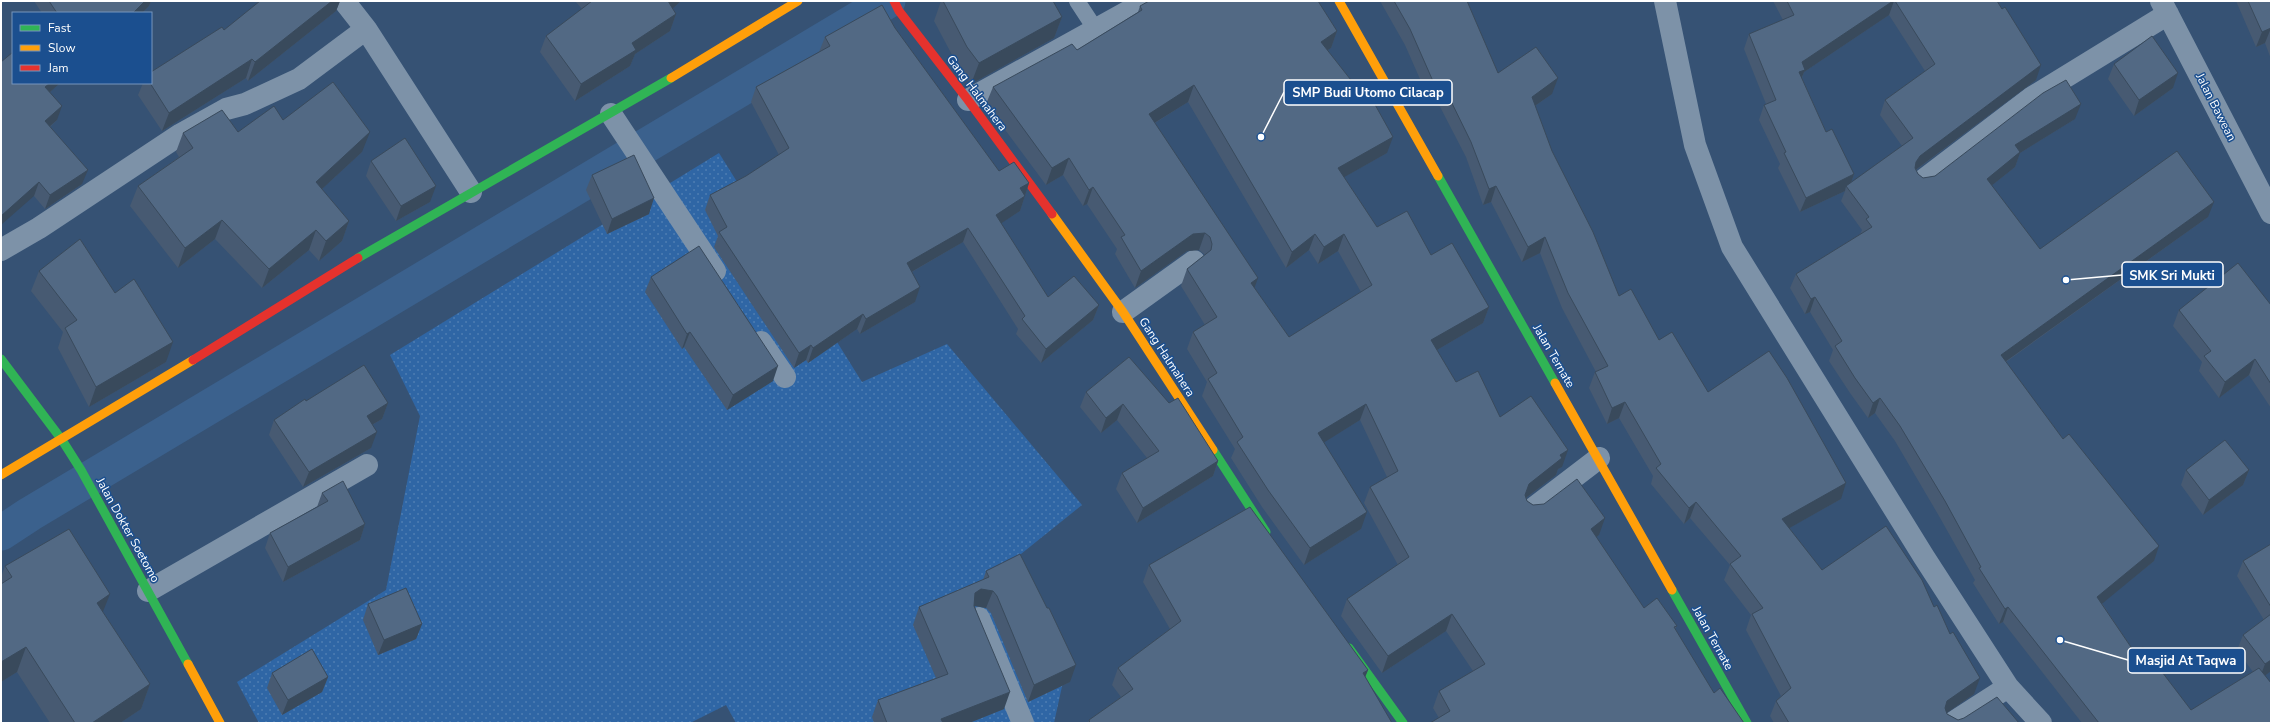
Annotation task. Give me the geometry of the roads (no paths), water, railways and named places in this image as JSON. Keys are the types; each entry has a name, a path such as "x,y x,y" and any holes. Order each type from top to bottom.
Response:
{"street":[{"path":"344,1 366,29 471,192"},
{"path":"1,475 62,440 393,237 471,192 616,121 798,1"},
{"name":"Gang Halmahera","path":"894,1 899,11 968,100 1123,312 1252,514 1271,539"},
{"path":"968,100 1147,1"},
{"name":"Jalan Ternate","path":"1339,1 1599,458 1747,723"},
{"path":"1665,1 1696,145 1732,247 1924,557 2008,687 2041,723"},
{"path":"1922,182 2031,98 2165,7"},
{"name":"Jalan Bawean","path":"2165,7 2271,213"},
{"path":"1,250 39,228 181,134 226,109 245,104 299,79 366,29"},
{"path":"616,121 724,285"},
{"path":"1123,312 1194,261"},
{"path":"750,324 785,377"},
{"name":"Jalan Dokter Soetomo","path":"1,359 62,440 81,470 220,723"},
{"path":"1531,510 1599,458"},
{"path":"148,591 367,465"},
{"path":"979,618 1023,723"},
{"path":"1344,640 1397,721"},
{"path":"1952,723 2008,687"}],"lane":[{"path":"1077,1 1096,30"}],"waterway":[{"path":"1,533 30,514 888,1"}],"place":[{"name":"SMP Budi Utomo Cilacap","path":"1261,137"},
{"name":"SMK Sri Mukti","path":"2066,280"},
{"name":"Masjid At Taqwa","path":"2060,640"}]}
